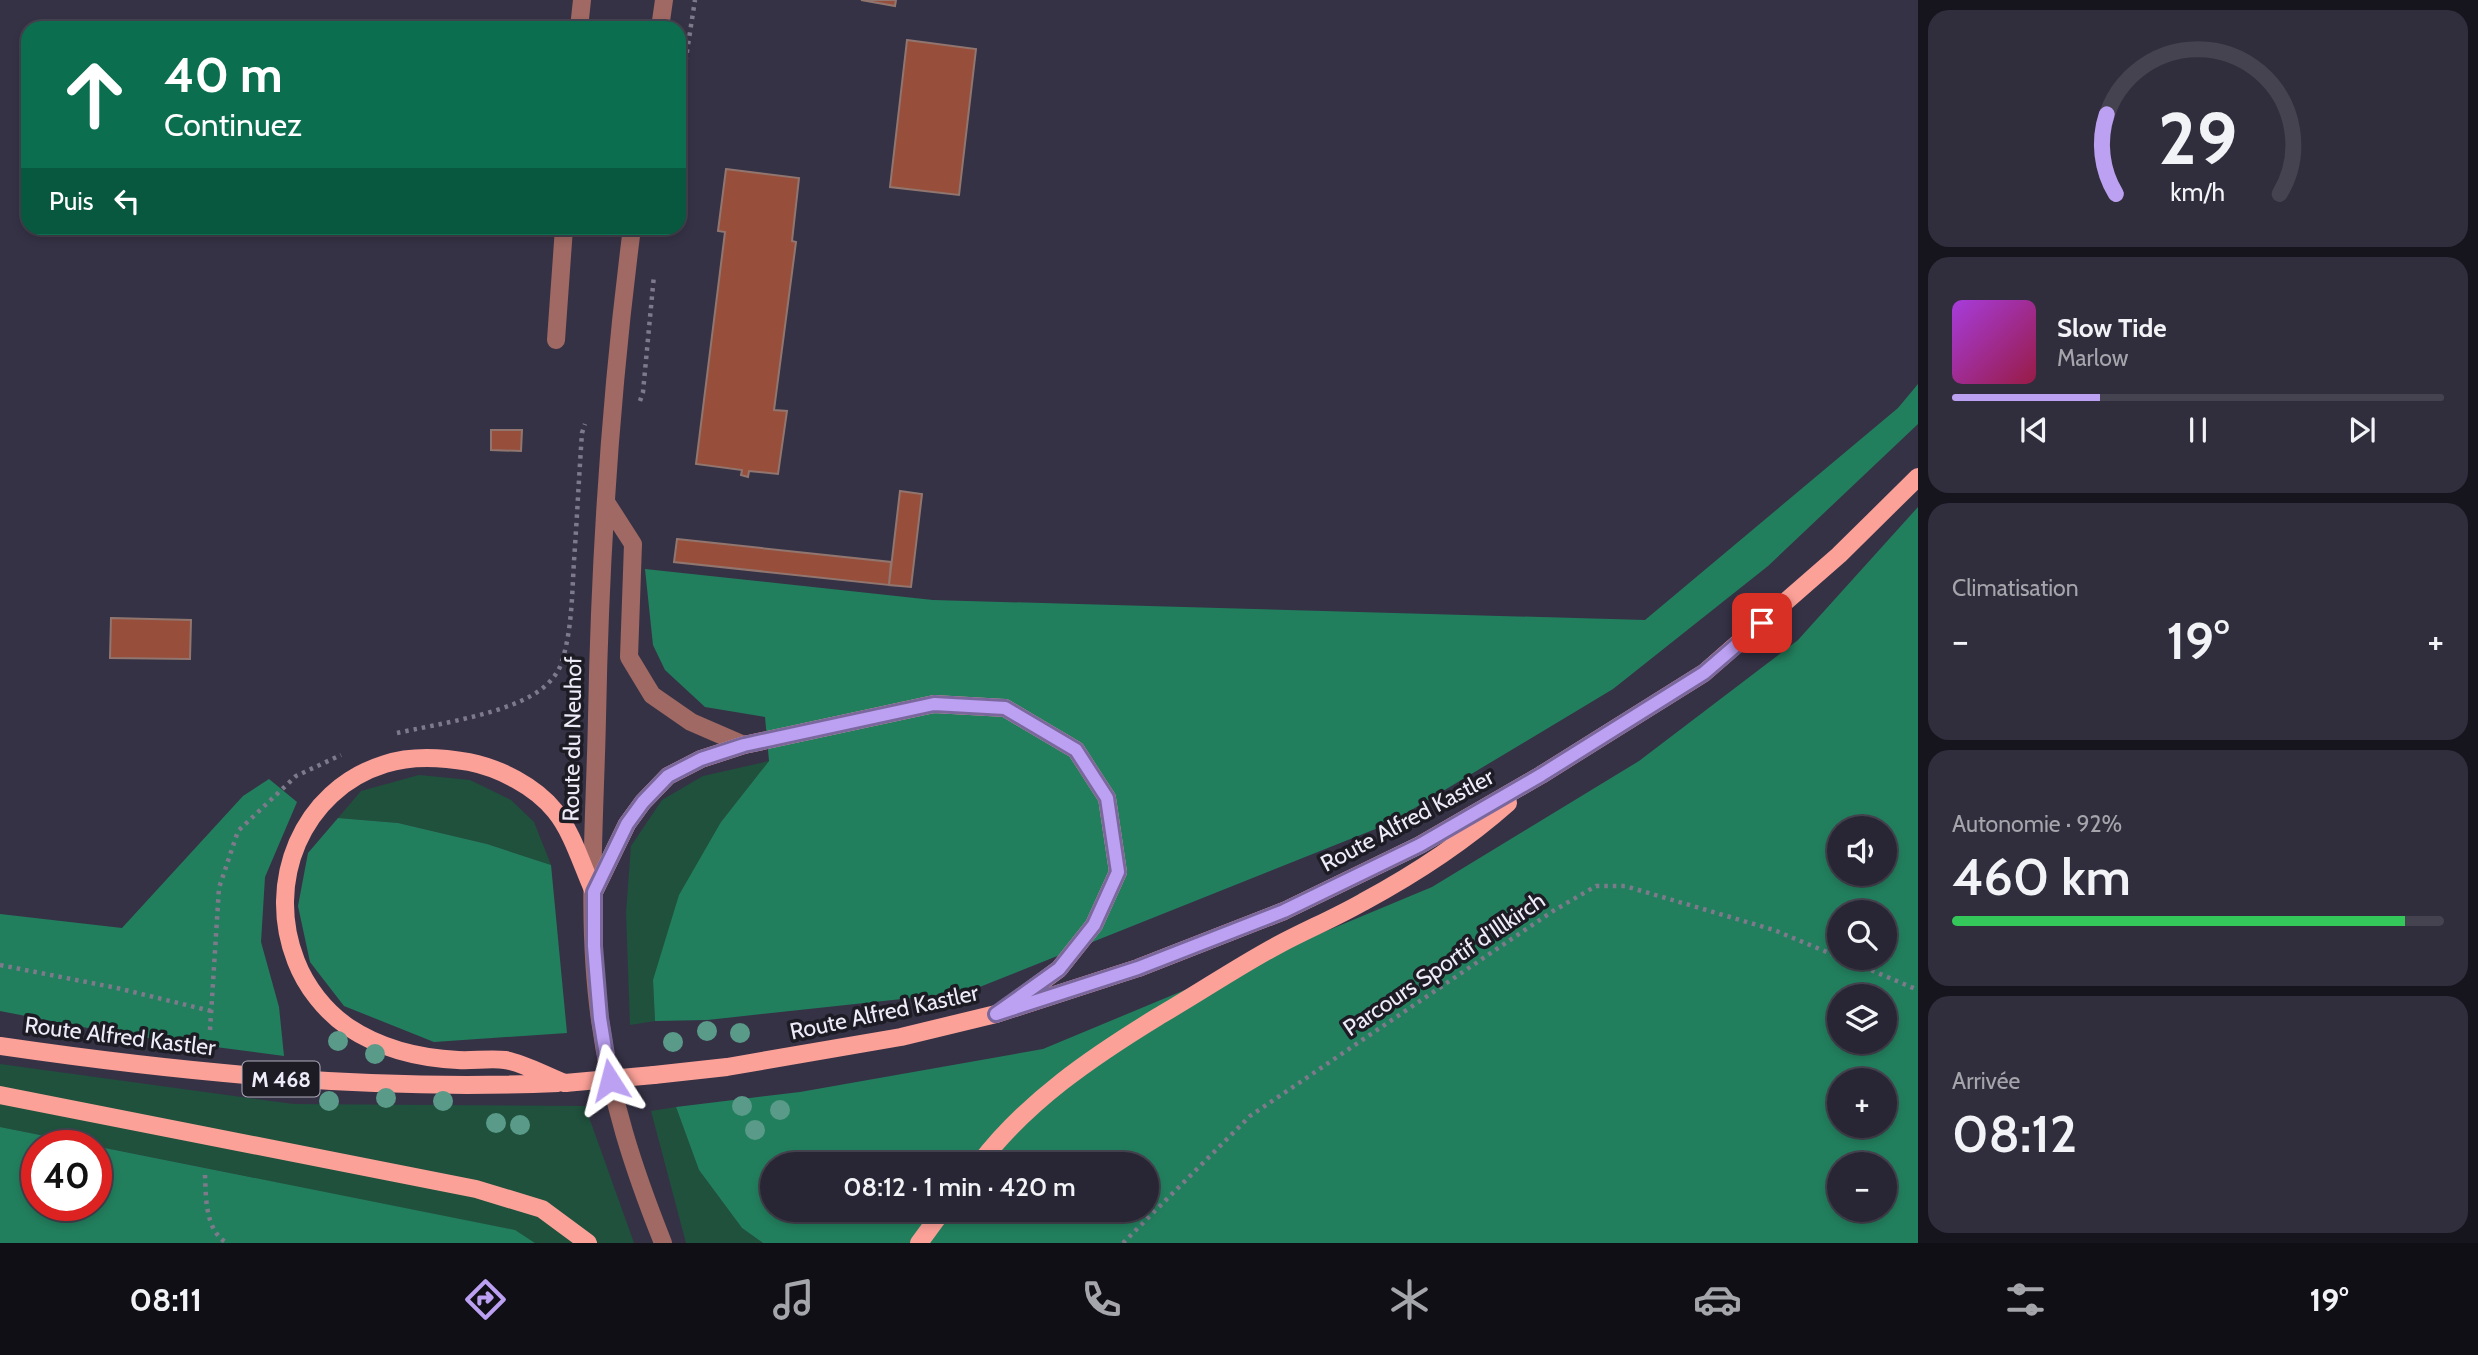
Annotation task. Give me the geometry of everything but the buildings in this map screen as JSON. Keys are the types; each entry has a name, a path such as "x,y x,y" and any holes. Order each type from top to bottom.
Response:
{"main road":[{"name":"Route Alfred Kastler","path":"0,1046 134,1065 302,1081 430,1086 565,1083 727,1067 888,1040 996,1014 1138,968 1284,911 1420,845 1541,775 1704,673 1839,555 1918,477"},
{"path":"594,892 627,824 643,802 668,776 701,759 744,745 934,704 1005,708 1076,750 1107,798 1118,872 1094,925 1059,969 996,1014"},
{"path":"565,1083 507,1060 458,1060 415,1056 377,1043 346,1026 322,1004 303,978 289,943 284,916 285,880 291,855 302,833 318,810 356,776 385,764 444,757 481,765 540,795 555,811 569,834 594,892"},
{"path":"988,1152 1047,1092 1110,1046 1277,945 1362,903 1418,871 1480,827 1541,775"},
{"path":"0,1095 476,1189 542,1209 588,1243"},
{"path":"919,1243 934,1222"}],"street":[{"path":"580,21 582,0"},
{"path":"661,21 664,0"},
{"path":"556,340 564,235"},
{"name":"Route du Neuhof","path":"631,235 606,502 599,628 594,946 600,1018 610,1080 636,1176 663,1243"},
{"path":"606,502 633,544 629,657 652,695 691,722 744,745"}],"path":[{"path":"686,58 695,0"},
{"name":"Parcours Sportif d'Illkirch","path":"1123,1243 1250,1116 1553,911 1596,886 1625,886 1774,930 1827,952"},
{"path":"0,965 117,988 211,1011"},
{"name":"Parcours Sportif d'Illkirch","path":"1871,970 1918,990"},
{"path":"205,1175 206,1208 218,1237 227,1243"}],"green space":[{"path":"1918,384 1918,424 1768,566 1613,689 1388,824 967,992 707,1020 655,1021 653,980 679,895 721,822 769,761 765,717 705,707 665,670 653,645 645,569 933,600 1645,620 1898,408"},
{"path":"1918,507 1918,1243 763,1243 742,1228 699,1170 676,1107 800,1092 1043,1049 1432,887 1639,761 1798,640"},
{"path":"769,761 721,822 653,980 655,1021 630,1025 626,913 631,846 662,800 703,776"},
{"path":"419,775 470,780 511,800 534,822 551,865 487,844 398,823 338,818 361,791"},
{"path":"269,779 297,802 265,877 261,942 279,1007 284,1056 124,1035 0,1011 0,914 122,928 243,796"},
{"path":"338,818 398,823 487,844 551,865 567,1033 434,1042 344,1006 310,962 298,906 308,853"},
{"path":"0,1064 293,1104 585,1106 634,1243 535,1243 514,1230 112,1149 112,1130 21,1131 0,1127"},
{"path":"676,1107 699,1170 742,1228 763,1243 686,1243 651,1111"},
{"path":"0,1127 21,1131 21,1221 112,1221 112,1149 515,1230 535,1243 0,1243"}],"route":[{"path":"610,1080 600,1018 594,946 594,892 627,824 643,802 668,776 701,759 744,745 934,704 1005,708 1076,750 1107,798 1118,872 1094,925 1059,969 996,1014 1138,968 1284,911 1420,845 1541,775 1704,673 1762,623"}]}
